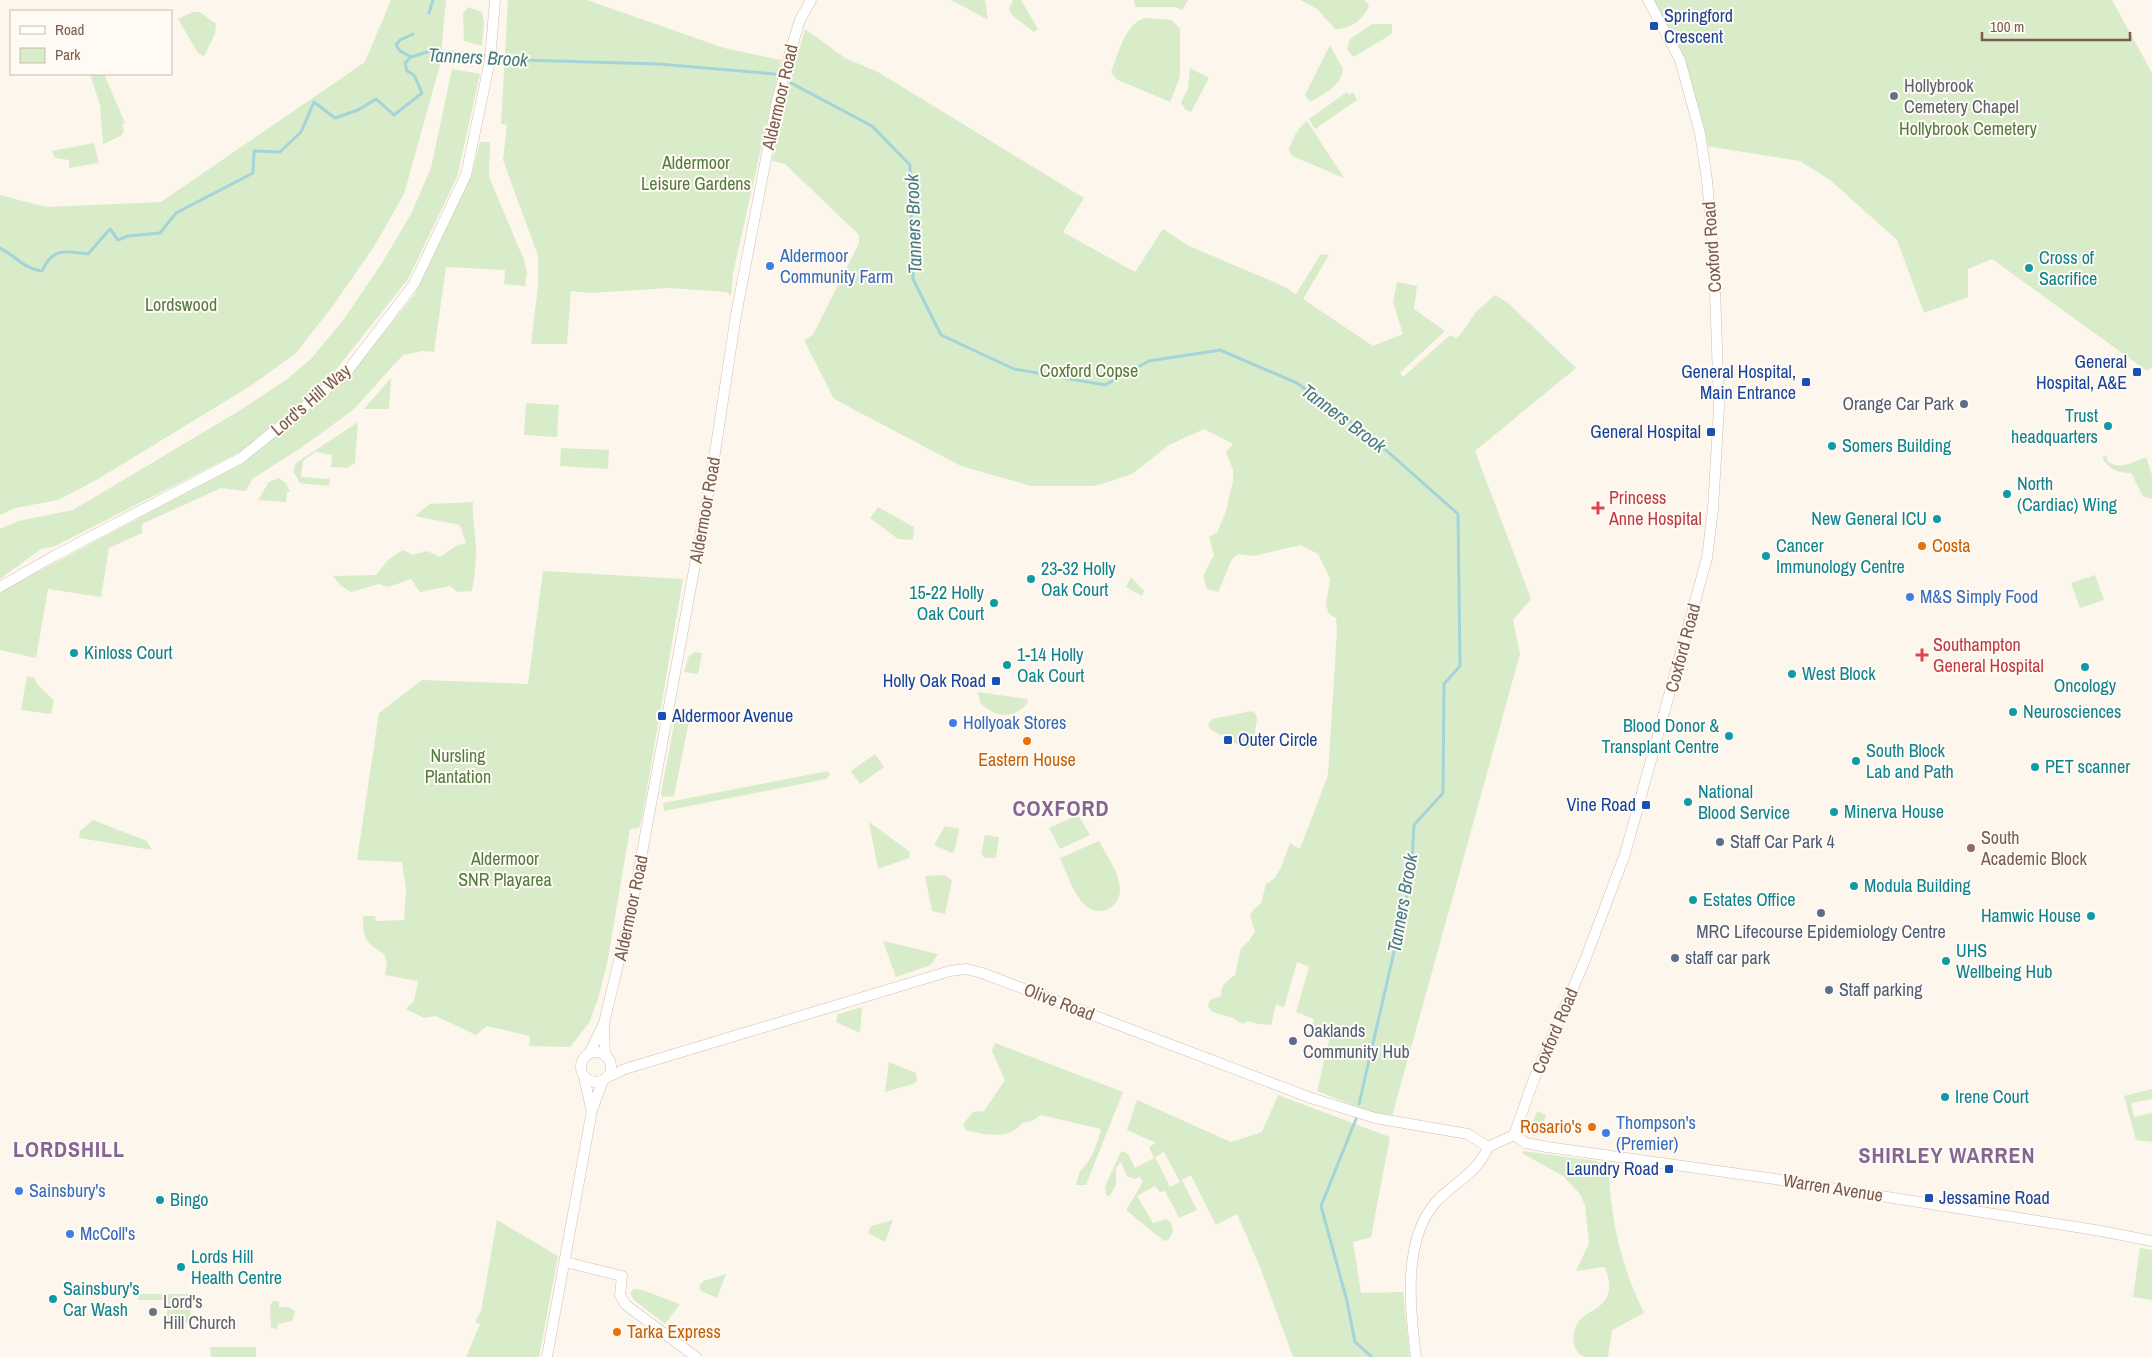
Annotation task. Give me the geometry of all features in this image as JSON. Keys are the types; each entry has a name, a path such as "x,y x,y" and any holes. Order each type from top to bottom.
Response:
{"street":[{"name":"Lord's Hill Way","path":"0,587 54,556 241,458 346,373 414,284 466,176 488,69 494,0"},
{"name":"Aldermoor Road","path":"589,1054 604,1023 634,902 712,472 736,315 777,102 800,20 811,0"},
{"name":"Coxford Road","path":"1514,1135 1534,1080 1585,960 1625,854 1704,566 1713,510 1719,407 1714,269 1707,180 1700,133 1680,60 1648,0"},
{"name":"Olive Road","path":"604,1079 625,1069 950,971 966,969 982,973 1311,1098 1375,1118 1468,1134 1488,1147"},
{"name":"Aldermoor Road","path":"604,1023 607,1058"},
{"path":"592,1110 581,1064 589,1054 599,1053 625,1069"},
{"path":"547,1357 592,1110 604,1079 610,1070 607,1058"},
{"path":"584,1077 593,1082 604,1079"},
{"path":"1416,1357 1412,1323 1411,1273 1418,1235 1437,1201 1481,1162 1488,1147 1514,1135"},
{"name":"Warren Avenue","path":"1514,1135 1526,1143 1547,1147 1774,1179 2101,1230 2152,1241"},
{"path":"565,1262 622,1276 620,1295 626,1305 696,1357"}],"green space":[{"name":"Lordswood","path":"391,0 446,0 440,65 404,194 373,248 332,307 296,353 252,385 98,479 58,500 15,508 0,515 0,195 46,207 161,202 365,62"},
{"name":"Aldermoor Leisure Gardens","path":"508,0 587,0 724,48 781,60 733,273 731,296 727,292 669,288 591,293 571,291 567,344 531,344 538,287 538,256 503,160 507,125 501,124"},
{"path":"950,0 985,0 988,20 953,1"},
{"path":"1013,0 1021,0 1038,29 1034,32 1011,14 1009,9"},
{"path":"1134,0 1188,0 1182,10 1175,7 1135,7"},
{"path":"1300,0 1365,0 1369,6 1360,20 1346,28 1335,29 1317,9"},
{"name":"Hollybrook Cemetery","path":"1654,0 2112,0 2152,73 2152,367 2147,371 1992,259 1968,269 1968,297 1924,313 1897,240 1830,180 1800,161 1705,146 1701,116 1684,58"},
{"path":"468,7 482,12 484,22 482,46 464,41 463,14"},
{"path":"193,12 200,12 216,24 215,34 204,56 198,53 178,19"},
{"path":"1146,18 1172,20 1180,29 1180,77 1170,102 1116,79 1111,72 1128,32 1139,20"},
{"path":"1372,24 1392,24 1392,34 1353,57 1347,48 1350,39"},
{"name":"Coxford Copse","path":"805,29 845,58 878,72 1084,198 1063,232 1135,272 1163,229 1189,246 1283,286 1296,294 1321,254 1329,255 1303,299 1373,346 1403,334 1393,302 1397,282 1417,286 1414,309 1445,331 1400,373 1403,377 1450,335 1456,338 1460,335 1476,312 1495,295 1507,302 1576,368 1475,451 1531,599 1513,620 1520,654 1391,1120 1317,1091 1330,1036 1310,1030 1314,1019 1296,1012 1309,967 1297,962 1284,1007 1276,1004 1271,1025 1248,1021 1243,1024 1233,1018 1212,1012 1208,1006 1210,1000 1221,996 1223,986 1235,975 1241,948 1249,941 1255,931 1250,916 1253,910 1261,903 1266,884 1275,878 1290,843 1300,849 1328,775 1337,630 1336,618 1329,614 1326,605 1330,579 1318,554 1301,545 1253,556 1238,554 1232,559 1218,592 1207,589 1203,576 1214,555 1209,537 1217,533 1226,511 1233,481 1233,470 1226,452 1233,444 1204,429 1169,445 1132,474 1095,486 1031,486 961,466 834,399 804,340 813,335 859,243 859,235 785,164 772,161 785,97"},
{"path":"1330,45 1343,69 1342,75 1331,89 1310,102 1305,95"},
{"path":"1190,68 1209,78 1191,112 1185,109 1181,103 1188,88"},
{"path":"452,69 480,74 457,177 408,279 327,381 240,452 55,546 41,549 0,579 0,529 18,521 73,510 239,411 286,380 311,359 344,319 382,263 411,214 431,168"},
{"path":"90,75 104,75 125,123 122,124 124,131 121,136 103,144 100,105"},
{"path":"1347,92 1349,95 1353,92 1357,100 1315,129 1309,119"},
{"path":"1307,121 1344,178 1292,156 1289,149 1292,141 1298,130"},
{"path":"480,142 490,142 489,177 524,260 527,272 525,286 504,284 505,270 446,267 434,352 422,351 403,355 353,410 301,448 252,479 246,491 221,488 142,524 142,533 109,548 101,597 48,589 36,658 0,650 0,592 243,463 348,377 415,294 472,174"},
{"path":"94,143 99,163 69,168 69,160 55,158 52,151"},
{"path":"391,378 389,409 364,409"},
{"path":"526,403 559,405 557,437 524,435"},
{"path":"358,422 355,463 347,468 331,467 332,455 315,452 303,461 301,477 330,479 329,486 300,483 293,471 296,463"},
{"path":"561,448 609,450 608,469 560,466"},
{"path":"2106,455 2108,462 2117,465 2132,463 2146,457 2152,475 2152,499 2143,496 2131,473 2118,471 2110,467 2102,457"},
{"path":"279,478 286,483 290,492 287,492 286,502 258,500 269,482"},
{"path":"473,502 476,553 472,591 458,592 450,586 420,592 411,579 389,587 379,584 351,592 341,586 333,576 376,575 388,560 403,550 413,555 427,551 440,557 456,546 466,543 460,525 415,516 430,504"},
{"path":"878,507 914,527 913,540 898,539 870,518"},
{"name":"Nursling Plantation","path":"543,571 683,579 642,818 639,828 630,829 607,964 598,999 589,1023 570,1047 529,1046 530,1036 487,1026 476,1035 436,1016 424,1018 406,1009 414,1001 418,981 385,975 387,964 384,954 366,939 363,924 363,916 375,916 376,921 404,920 406,891 402,862 357,860 379,713 422,680 528,684"},
{"path":"2095,575 2104,600 2080,608 2071,583"},
{"path":"1131,577 1144,591 1142,596 1126,587"},
{"path":"695,652 702,653 698,674 684,672 689,656"},
{"path":"27,676 35,678 37,684 54,701 51,714 21,710"},
{"path":"978,692 1027,699 1028,702 1017,712 1004,715 998,714 980,702"},
{"path":"1252,711 1256,714 1257,719 1253,746 1245,749 1210,729 1208,725 1212,719"},
{"path":"676,714 690,716 674,796 662,797 661,793"},
{"path":"875,754 884,767 860,784 851,771"},
{"path":"828,771 830,775 826,779 664,811 663,803"},
{"path":"1078,815 1090,835 1060,849 1049,828"},
{"path":"93,820 147,841 152,850 79,838 80,831"},
{"path":"869,822 910,852 909,858 878,869"},
{"path":"945,826 959,829 955,849 952,853 934,845"},
{"path":"985,835 999,837 996,858 985,858 981,854"},
{"path":"1099,841 1116,873 1120,890 1119,898 1114,905 1103,911 1094,910 1086,906 1079,898 1060,858"},
{"path":"945,875 952,881 945,914 932,911 925,876"},
{"path":"883,941 938,954 931,965 896,977"},
{"path":"862,1007 860,1033 836,1022 838,1014"},
{"path":"995,1043 1123,1092 1086,1185 1076,1185 1080,1171 1094,1152 1101,1129 1041,1115 1032,1121 1022,1123 1011,1132 1004,1134 996,1135 966,1130 963,1124 973,1112 984,1111 1005,1080 992,1051"},
{"path":"889,1062 916,1073 917,1081 913,1084 885,1092"},
{"path":"2152,1089 2152,1099 2131,1103 2134,1117 2152,1113 2152,1142 2136,1140 2124,1096"},
{"path":"1278,1095 1390,1137 1371,1237 1353,1242 1361,1293 1403,1292 1410,1357 1293,1357 1260,1267 1237,1214 1216,1225 1191,1175 1182,1180 1197,1210 1179,1218 1165,1191 1160,1192 1155,1186 1137,1196 1153,1223 1166,1219 1171,1222 1173,1232 1168,1240 1164,1241 1126,1210 1143,1182 1140,1177 1134,1179 1127,1176 1121,1162 1116,1168 1116,1185 1109,1197 1106,1195 1105,1187 1120,1153 1123,1151 1128,1154 1135,1168 1154,1158 1149,1147 1156,1143 1127,1130 1137,1100 1231,1142 1262,1132","holes":["1164,1152 1180,1182 1170,1187 1155,1157"]},
{"path":"1537,1111 1546,1115 1539,1135 1529,1133"},
{"path":"1523,1151 1596,1161 1605,1165 1609,1175 1612,1211 1619,1246 1630,1280 1644,1313 1612,1330 1608,1357 1585,1357 1580,1354 1574,1345 1574,1334 1577,1324 1584,1316 1602,1304 1608,1294 1609,1287 1605,1267 1576,1271 1589,1243 1585,1205 1580,1194 1563,1176 1523,1154"},
{"path":"497,1220 558,1256 539,1357 466,1357 480,1324 475,1322 481,1311"},
{"path":"893,1220 885,1242 868,1233 871,1226"},
{"path":"2140,1248 2152,1250 2152,1300 2133,1297"},
{"path":"726,1274 717,1298 701,1291 699,1286 703,1281"},
{"path":"634,1289 642,1290 680,1304 665,1324 634,1300 630,1293"},
{"path":"139,1294 196,1294 191,1302 190,1323 167,1323 167,1300 138,1300"},
{"path":"273,1301 279,1301 279,1307 289,1307 295,1311 292,1321 278,1324 277,1329 271,1328 270,1306"},
{"path":"210,1347 256,1347 256,1357 211,1357"}],"waterway":[{"path":"429,13 433,0"},
{"path":"411,57 400,51 396,45 400,40 413,34"},
{"name":"Tanners Brook","path":"0,248 30,268 42,271 46,263 55,254 60,252 88,254 110,229 118,240 128,236 160,233 176,213 253,173 254,151 280,152 301,132 314,102 335,118 358,110 376,99 394,115 422,93 414,75 407,71 405,63 411,57 430,51 520,60 659,64 775,74"},
{"name":"Tanners Brook","path":"791,83 872,126 910,165 913,279 941,335 1014,369 1105,385 1149,361 1220,350 1297,383 1370,436 1458,514 1460,666 1444,684 1443,793 1414,825 1411,878 1359,1104"},
{"name":"Tanners Brook","path":"1356,1119 1321,1206 1347,1301 1355,1342 1372,1357"}],"place":[{"name":"Springford Crescent","path":"1654,26"},
{"name":"Hollybrook Cemetery Chapel","path":"1894,96"},
{"name":"Aldermoor Community Farm","path":"770,266"},
{"name":"Cross of Sacrifice","path":"2029,268"},
{"name":"General Hospital, A&E","path":"2137,372"},
{"name":"General Hospital, Main Entrance","path":"1806,382"},
{"name":"Orange Car Park","path":"1964,404"},
{"name":"Trust headquarters","path":"2108,426"},
{"name":"General Hospital","path":"1711,432"},
{"name":"Somers Building","path":"1832,446"},
{"name":"North (Cardiac) Wing","path":"2007,494"},
{"name":"Princess Anne Hospital","path":"1598,508"},
{"name":"New General ICU","path":"1937,519"},
{"name":"Costa","path":"1922,546"},
{"name":"Cancer Immunology Centre","path":"1766,556"},
{"name":"23-32 Holly Oak Court","path":"1031,579"},
{"name":"M&S Simply Food","path":"1910,597"},
{"name":"15-22 Holly Oak Court","path":"994,603"},
{"name":"Kinloss Court","path":"74,653"},
{"name":"Southampton General Hospital","path":"1922,655"},
{"name":"1-14 Holly Oak Court","path":"1007,665"},
{"name":"Oncology","path":"2085,667"},
{"name":"West Block","path":"1792,674"},
{"name":"Holly Oak Road","path":"996,681"},
{"name":"Neurosciences","path":"2013,712"},
{"name":"Aldermoor Avenue","path":"662,716"},
{"name":"Hollyoak Stores","path":"953,723"},
{"name":"Blood Donor & Transplant Centre","path":"1729,736"},
{"name":"Outer Circle","path":"1228,740"},
{"name":"Eastern House","path":"1027,741"},
{"name":"South Block Lab and Path","path":"1856,761"},
{"name":"PET scanner","path":"2035,767"},
{"name":"National Blood Service","path":"1688,802"},
{"name":"Vine Road","path":"1646,805"},
{"name":"Minerva House","path":"1834,812"},
{"name":"Staff Car Park 4","path":"1720,842"},
{"name":"South Academic Block","path":"1971,848"},
{"name":"Modula Building","path":"1854,886"},
{"name":"Estates Office","path":"1693,900"},
{"name":"MRC Lifecourse Epidemiology Centre","path":"1821,913"},
{"name":"Hamwic House","path":"2091,916"},
{"name":"staff car park","path":"1675,958"},
{"name":"UHS Wellbeing Hub","path":"1946,961"},
{"name":"Staff parking","path":"1829,990"},
{"name":"Oaklands Community Hub","path":"1293,1041"},
{"name":"Irene Court","path":"1945,1097"},
{"name":"Rosario's","path":"1592,1127"},
{"name":"Thompson's (Premier)","path":"1606,1133"},
{"name":"Laundry Road","path":"1669,1169"},
{"name":"Sainsbury's","path":"19,1191"},
{"name":"Jessamine Road","path":"1929,1198"},
{"name":"Bingo","path":"160,1200"},
{"name":"McColl's","path":"70,1234"},
{"name":"Lords Hill Health Centre","path":"181,1267"},
{"name":"Sainsbury's Car Wash","path":"53,1299"},
{"name":"Lord's Hill Church","path":"153,1312"},
{"name":"Tarka Express","path":"617,1332"}],"district":[{"name":"COXFORD","path":"1061,808"},
{"name":"LORDSHILL","path":"69,1149"},
{"name":"SHIRLEY WARREN","path":"1947,1155"}],"park label":[{"name":"Aldermoor SNR Playarea","path":"505,870"}]}
